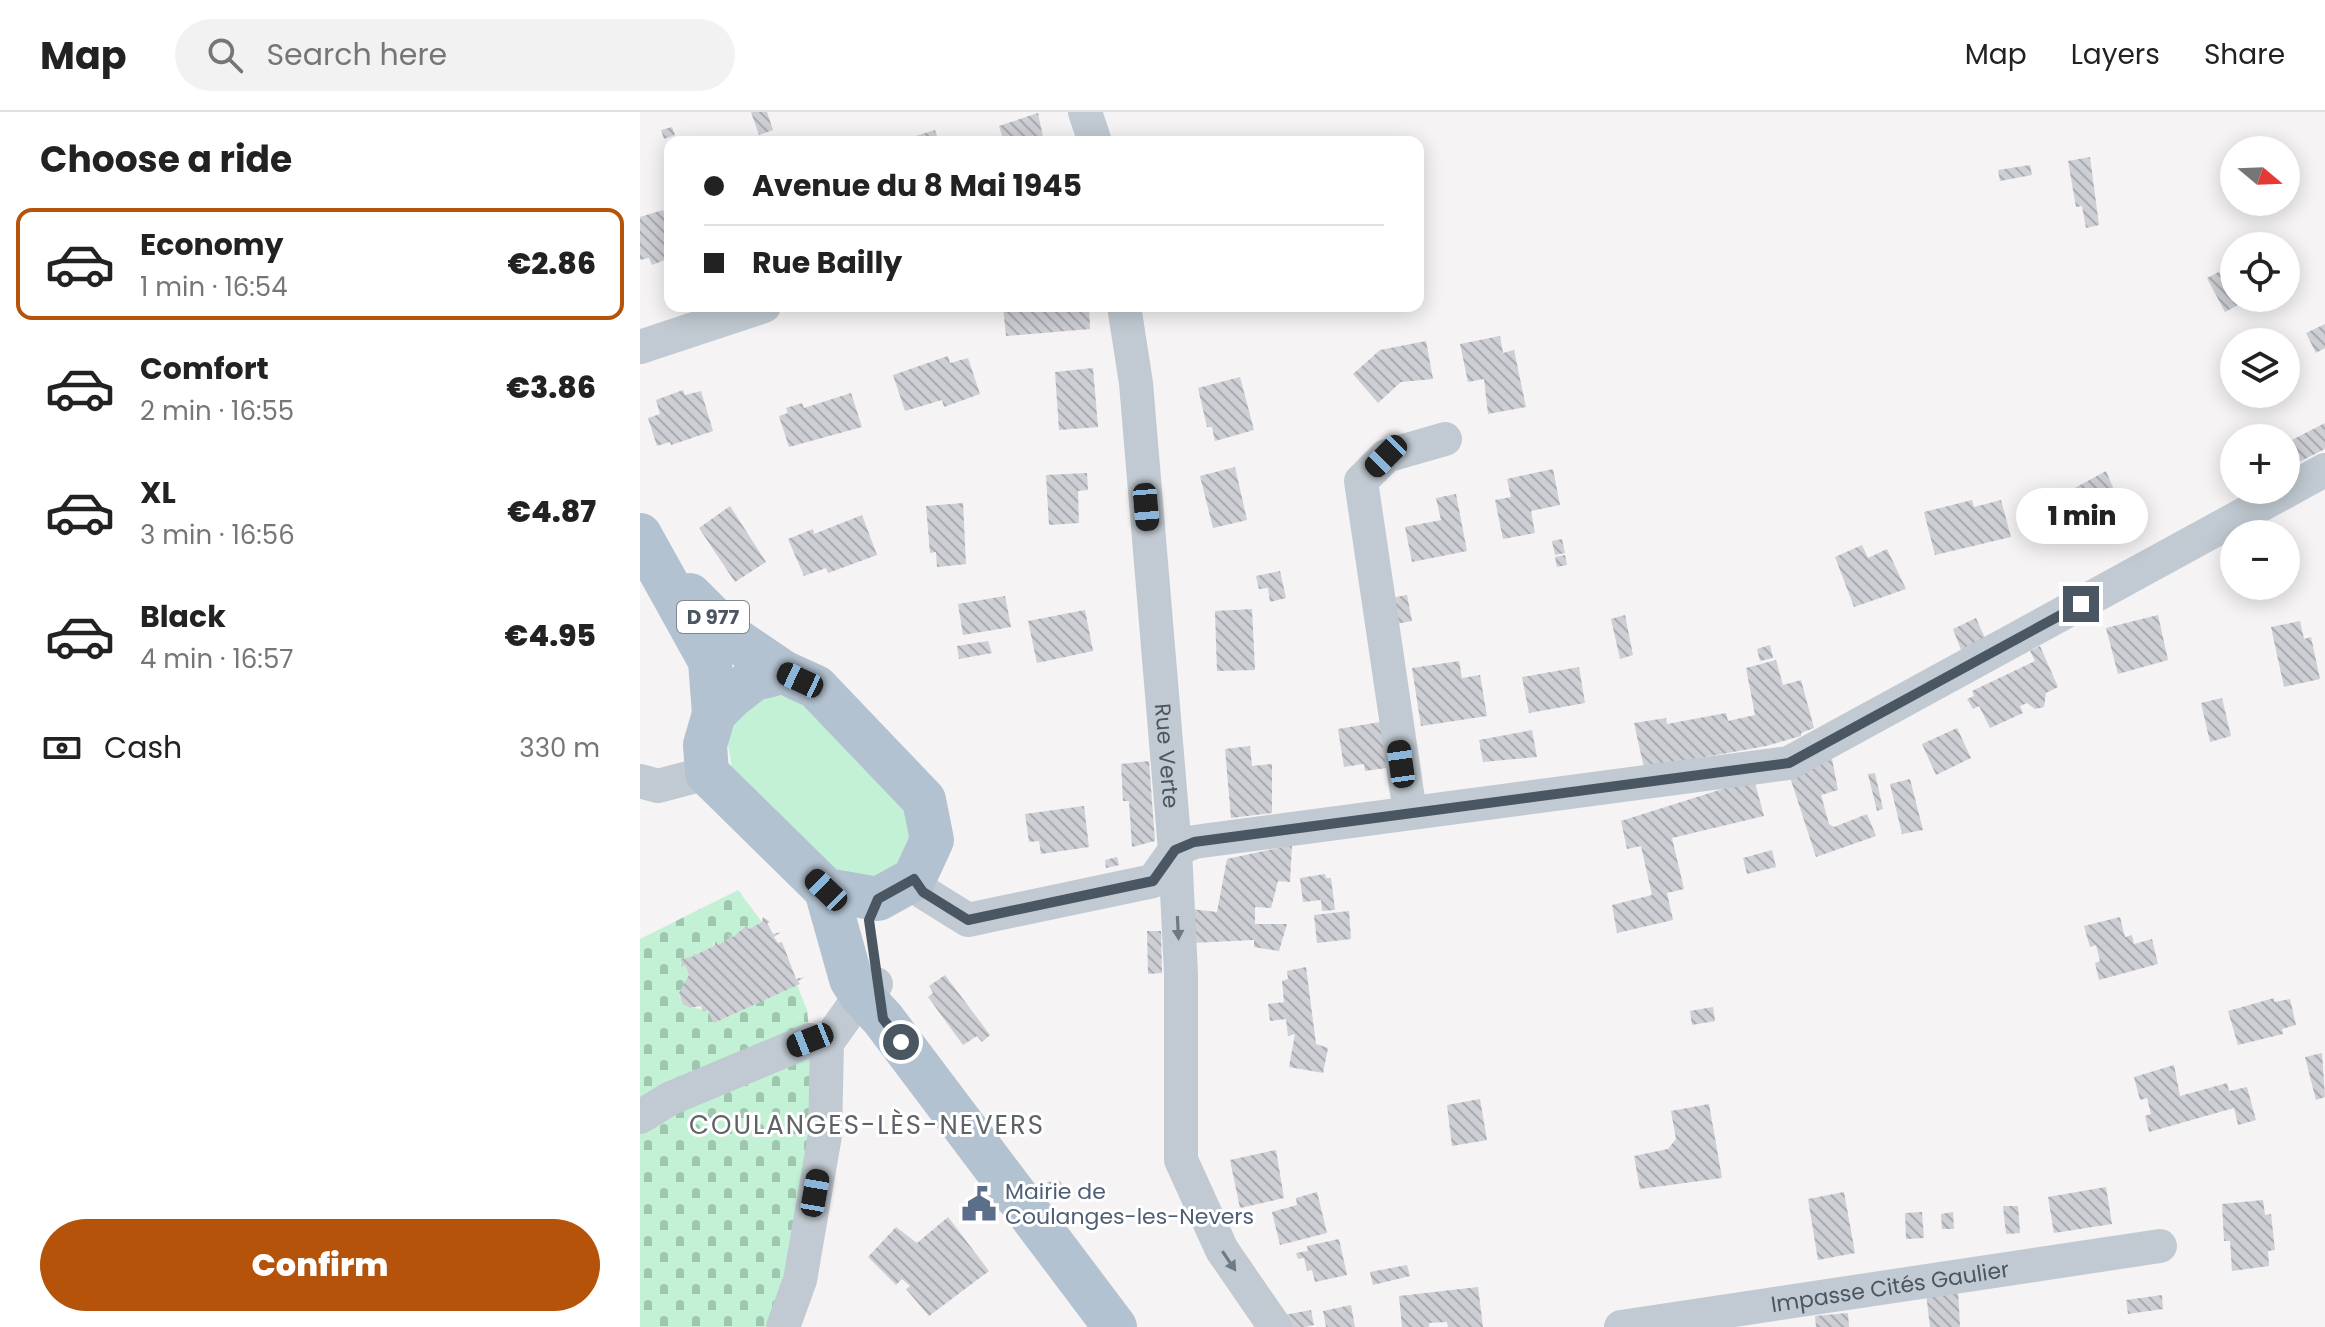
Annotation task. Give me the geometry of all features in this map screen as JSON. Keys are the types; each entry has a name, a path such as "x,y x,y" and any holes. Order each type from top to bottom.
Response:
{"main road":[{"name":"D 977","path":"645,544 733,638 783,672"},
{"name":"D 977","path":"645,544 710,661 714,714"},
{"path":"873,999 869,920 932,840 924,800 816,687 783,672 754,679 714,714 705,745 707,773 826,890 851,979 873,999 1115,1327"},
{"path":"826,890 896,889"}],"street":[{"path":"1085,112 1093,136"},
{"path":"640,347 746,312"},
{"name":"Rue Verte","path":"1125,312 1136,383 1175,850 1181,974 1181,1160 1222,1250 1275,1327"},
{"path":"1410,813 1361,481 1386,456 1445,439"},
{"path":"896,889 923,892 968,920 1153,881 1175,850 1194,842 1789,763 2325,470"},
{"path":"640,781 658,786 707,773"},
{"path":"783,1327 800,1280 825,1135 827,1043 873,999"},
{"path":"640,1117 669,1099 810,1040 827,1043"},
{"name":"Impasse Cités Gaulier","path":"1621,1327 2160,1246"}],"green space":[{"path":"768,694 799,699 906,804 910,827 908,846 898,863 879,878 833,870 732,768 727,739 733,718"},
{"path":"738,890 762,922 749,929 746,926 718,945 713,942 714,946 697,954 694,952 695,956 685,961 682,959 680,964 685,965 689,975 679,996 688,1007 708,1010 714,1023 797,985 807,1010 819,1123 800,1222 768,1327 640,1327 640,939"}],"building":[{"path":"751,112 767,112 773,130 759,135"},
{"path":"1038,113 1043,136 1002,136 999,126"},
{"path":"672,127 675,135 664,136 664,139 661,130"},
{"path":"935,130 937,136 916,136"},
{"path":"2090,157 2099,225 2086,228 2082,206 2076,207 2068,161"},
{"path":"2030,165 2032,175 2000,181 1998,170"},
{"path":"663,210 664,260 652,265 649,258 640,260 640,217"},
{"path":"2220,271 2220,303 2207,278"},
{"path":"1004,312 1089,312 1090,329 1006,336"},
{"path":"2325,324 2325,348 2316,353 2306,333"},
{"path":"1500,336 1503,353 1514,350 1526,407 1488,414 1484,379 1468,382 1460,344"},
{"path":"1426,341 1433,379 1401,382 1378,403 1353,374 1380,350"},
{"path":"948,356 950,363 968,358 980,394 944,407 942,400 905,411 893,375"},
{"path":"1093,368 1098,427 1059,430 1055,372"},
{"path":"1240,377 1254,430 1215,441 1212,427 1207,427 1198,388"},
{"path":"683,390 685,395 701,391 713,431 671,445 670,442 657,446 648,418 660,414 656,400"},
{"path":"851,393 862,427 789,447 779,416 788,413 786,408 802,403 804,408"},
{"path":"2325,423 2325,449 2300,462 2300,436"},
{"path":"1235,467 1247,520 1213,528 1200,476"},
{"path":"1553,469 1560,505 1531,511 1535,533 1503,539 1495,500 1511,497 1507,479"},
{"path":"2106,471 2128,523 2098,539 2073,489"},
{"path":"1087,473 1088,490 1078,491 1079,523 1049,525 1046,475"},
{"path":"1456,494 1467,551 1412,562 1405,527 1441,520 1436,498"},
{"path":"1972,500 1974,507 2001,500 2011,537 1935,555 1924,512"},
{"path":"963,503 966,564 937,567 936,552 930,553 926,506"},
{"path":"730,506 766,562 735,582 699,528"},
{"path":"862,515 877,555 828,573 826,568 804,576 788,539 813,529 814,534"},
{"path":"1562,539 1565,553 1555,555 1552,541"},
{"path":"1862,545 1868,558 1887,549 1906,589 1854,607 1835,557"},
{"path":"1565,555 1567,565 1557,567 1555,557"},
{"path":"1280,571 1286,598 1270,602 1268,588 1259,589 1256,576"},
{"path":"1407,595 1412,621 1396,624 1391,598"},
{"path":"1005,596 1011,627 963,635 958,604"},
{"path":"1252,609 1255,670 1217,671 1215,611"},
{"path":"1085,610 1093,651 1037,663 1028,621"},
{"path":"1625,615 1633,655 1620,659 1611,619"},
{"path":"2158,615 2168,660 2118,674 2106,628"},
{"path":"1976,618 1985,638 1961,650 1953,629"},
{"path":"2300,621 2304,639 2311,637 2320,679 2284,687 2271,627"},
{"path":"988,641 992,653 959,659 957,646"},
{"path":"1770,645 1773,658 1760,661 1757,649"},
{"path":"2040,646 2058,687 2046,693 2044,707 2035,709 2027,703 2020,706 2023,713 1990,728 1979,706 1973,709 1967,699 1974,696 1972,691 2035,661 2030,651"},
{"path":"1776,660 1783,685 1801,680 1814,728 1801,733 1801,736 1766,746 1644,768 1634,723 1666,718 1667,724 1726,713 1728,721 1755,715 1746,668"},
{"path":"1459,661 1462,678 1480,675 1487,716 1421,726 1412,668"},
{"path":"1579,667 1585,703 1529,713 1522,677"},
{"path":"2222,698 2231,736 2210,742 2201,703"},
{"path":"1386,721 1393,767 1365,771 1364,764 1344,767 1338,729"},
{"path":"1957,728 1971,758 1936,775 1922,744"},
{"path":"1532,730 1537,757 1483,762 1479,740"},
{"path":"1250,746 1252,766 1272,764 1272,813 1231,818 1225,749"},
{"path":"1832,759 1838,790 1821,795 1829,824 1834,827 1867,814 1876,836 1816,857 1789,774"},
{"path":"1149,761 1155,841 1132,847 1129,801 1123,801 1121,764"},
{"path":"1875,773 1883,809 1877,811 1868,774"},
{"path":"1754,779 1764,816 1672,838 1684,889 1667,893 1673,920 1617,933 1612,905 1652,895 1641,846 1627,849 1621,821"},
{"path":"1910,779 1923,830 1902,834 1890,784"},
{"path":"1084,806 1089,847 1041,854 1039,841 1029,842 1025,814"},
{"path":"1292,845 1290,882 1278,881 1271,908 1255,907 1255,924 1287,924 1279,951 1254,947 1254,940 1191,943 1191,909 1217,912 1227,859"},
{"path":"1772,850 1776,867 1747,874 1743,858"},
{"path":"1117,857 1119,865 1106,868 1105,860"},
{"path":"1325,874 1326,878 1331,878 1335,910 1322,911 1321,900 1303,902 1300,878"},
{"path":"1349,911 1351,939 1317,943 1314,915"},
{"path":"763,917 770,922 767,923 773,934 781,932 774,937 778,943 782,942 796,979 805,977 798,981 800,984 714,1023 708,1010 703,1012 701,1006 690,1008 683,1004 679,993 689,975 685,965 681,967 681,959 695,956 693,953 714,946 716,941 718,945 730,938 728,935 733,937 746,926 749,929 762,922"},
{"path":"2120,917 2125,937 2132,935 2134,944 2152,939 2158,964 2099,980 2095,963 2100,961 2096,945 2090,947 2084,926"},
{"path":"1147,931 1161,931 1162,973 1148,974"},
{"path":"1306,967 1316,1044 1328,1048 1323,1073 1289,1067 1295,1034 1288,1036 1286,1019 1270,1021 1268,1004 1284,1002 1282,981 1288,979 1287,971"},
{"path":"945,975 990,1035 982,1042 977,1036 963,1045 928,997 933,993 929,986"},
{"path":"2274,998 2274,1002 2290,999 2296,1025 2282,1029 2283,1034 2238,1045 2228,1011"},
{"path":"1713,1007 1715,1021 1692,1025 1690,1011"},
{"path":"2322,1053 2325,1097 2316,1100 2305,1057"},
{"path":"2174,1065 2180,1096 2227,1083 2229,1091 2247,1087 2256,1120 2238,1125 2234,1108 2149,1132 2145,1116 2151,1114 2147,1098 2140,1100 2134,1077"},
{"path":"1480,1099 1487,1140 1452,1146 1447,1105"},
{"path":"1709,1104 1722,1178 1640,1189 1634,1156 1668,1149 1676,1139 1671,1111"},
{"path":"1276,1150 1284,1198 1240,1208 1230,1160"},
{"path":"1060,1181 1067,1191 1058,1197 1047,1182"},
{"path":"2106,1187 2112,1224 2054,1233 2048,1197"},
{"path":"1317,1192 1327,1233 1280,1245 1272,1212 1297,1205 1296,1198"},
{"path":"1844,1192 1855,1253 1818,1260 1808,1199"},
{"path":"2263,1200 2265,1215 2271,1214 2275,1250 2268,1251 2269,1266 2232,1271 2230,1241 2224,1241 2222,1204"},
{"path":"2003,1206 2018,1206 2020,1233 2006,1234"},
{"path":"1922,1212 1924,1238 1906,1239 1905,1213"},
{"path":"1953,1212 1954,1229 1942,1229 1941,1214"},
{"path":"948,1217 989,1271 929,1316 906,1289 910,1286 902,1279 896,1285 868,1257 896,1227 917,1243"},
{"path":"1339,1239 1347,1275 1315,1282 1312,1270 1307,1271 1304,1258 1298,1259 1296,1253 1308,1251 1307,1246"},
{"path":"1407,1265 1410,1276 1373,1285 1370,1272"},
{"path":"1478,1287 1483,1327 1448,1327 1447,1322 1429,1323 1429,1327 1402,1327 1399,1296"},
{"path":"1958,1289 1960,1327 1930,1327 1926,1293"},
{"path":"2162,1295 2163,1309 2128,1314 2126,1300"},
{"path":"1351,1305 1355,1327 1326,1327 1323,1311"},
{"path":"1311,1310 1314,1325 1305,1327 1290,1327 1284,1315"},
{"path":"1848,1313 1849,1327 1816,1327 1815,1316"}],"place":[{"name":"Mairie de Coulanges-les-Nevers","path":"979,1204"}],"district":[{"name":"COULANGES-LÈS-NEVERS","path":"867,1125"}],"route":[{"path":"901,1042 883,1019 869,920 878,899 914,879 923,892 968,920 1153,881 1175,850 1194,842 1789,763 2081,604"}]}
